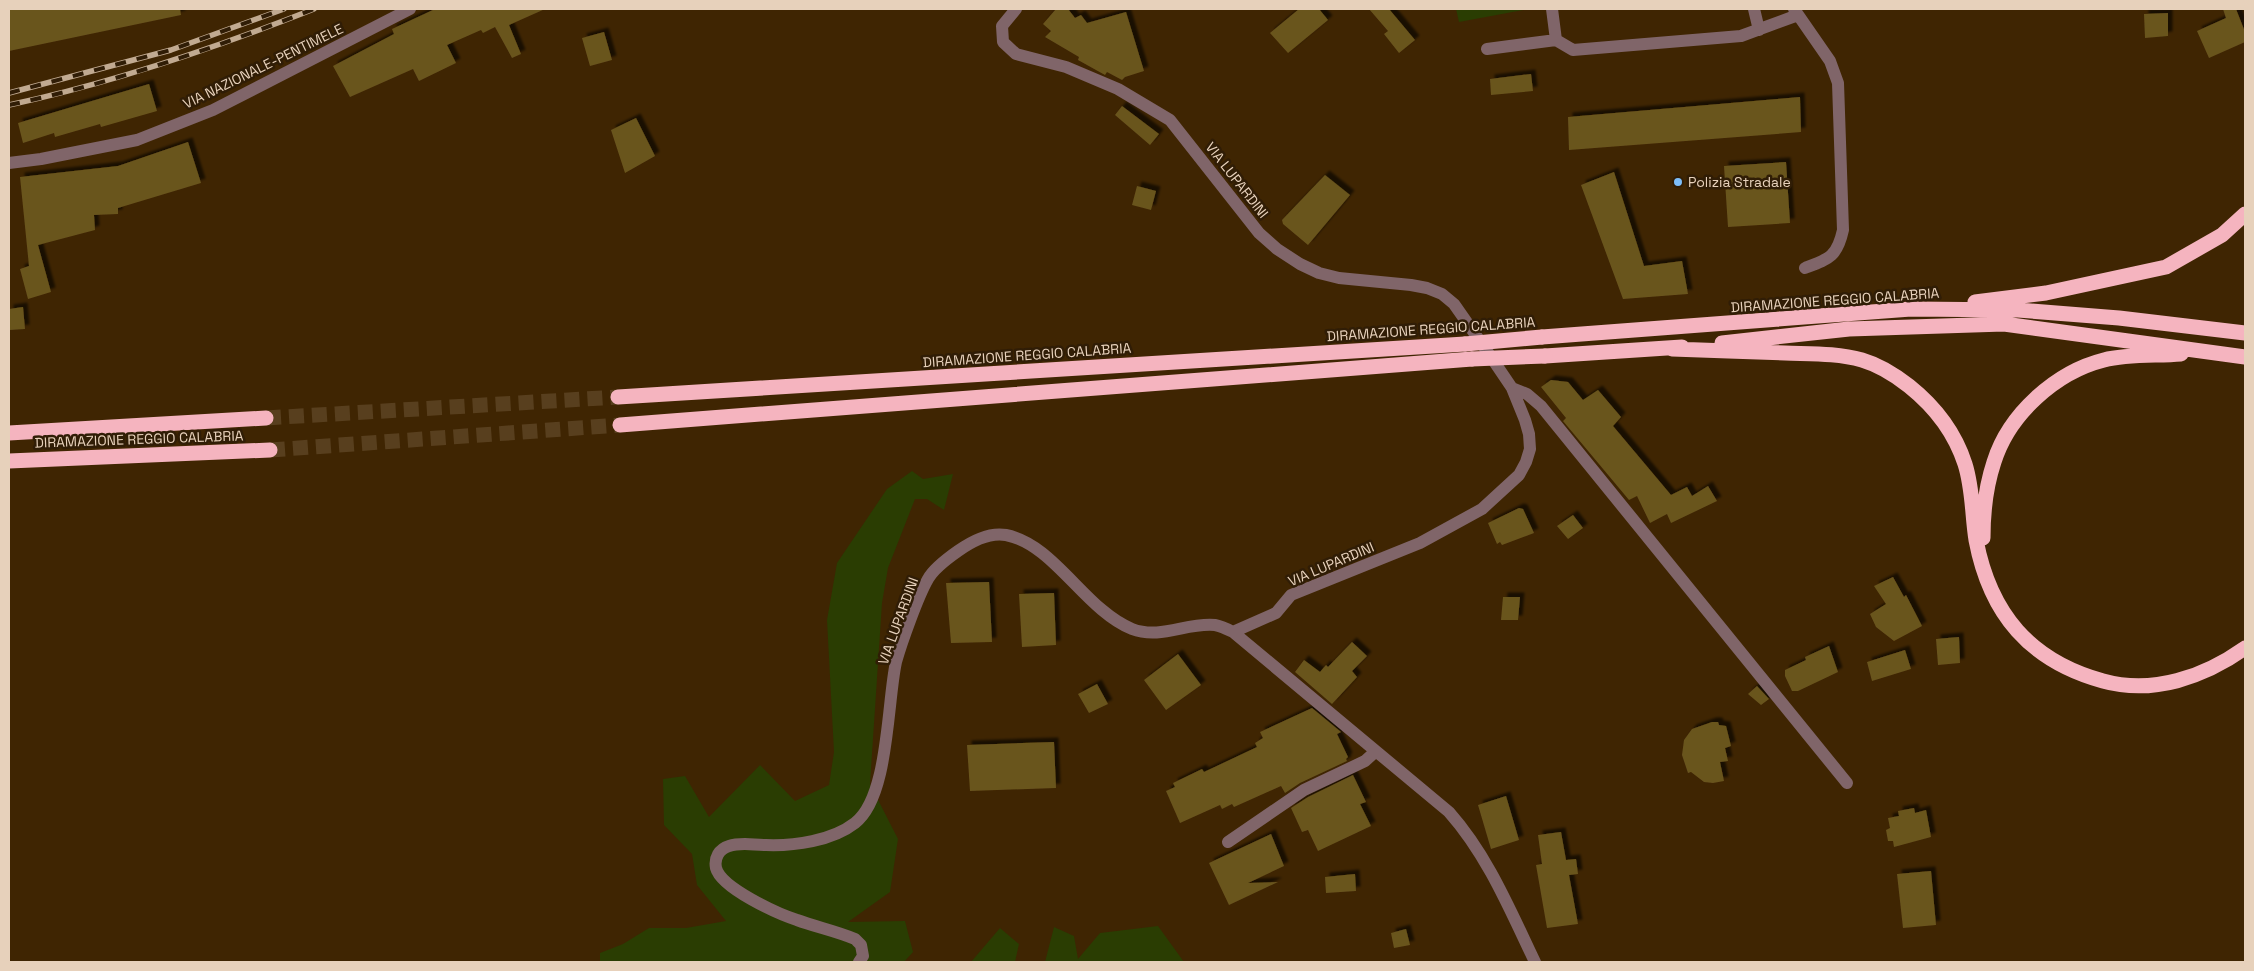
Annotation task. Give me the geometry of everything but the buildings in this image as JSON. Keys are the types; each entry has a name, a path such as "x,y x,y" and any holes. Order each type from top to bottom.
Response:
{"highway":[{"path":"1911,309 2046,293 2166,267 2222,236 2245,214"},
{"name":"DIRAMAZIONE REGGIO CALABRIA","path":"618,397 1465,344 1911,309 2027,310 2119,318 2245,333"},
{"path":"620,425 1472,359 1672,349 1850,329 2004,324 2245,357"},
{"path":"1672,349 1834,355 1862,360 1886,371 1908,386 1929,404 1956,442 1965,464 1971,492 1976,539 1983,572 1990,592 2003,613 2023,637 2055,662 2091,678 2133,686 2157,685 2184,680 2207,671 2245,648"},
{"path":"1983,572 1983,534 1987,490 1994,460 2009,430 2033,400 2068,373 2105,360 2214,352"},
{"name":"DIRAMAZIONE REGGIO CALABRIA","path":"9,433 266,418"},
{"name":"DIRAMAZIONE REGGIO CALABRIA","path":"9,461 270,450"}],"street":[{"name":"VIA NAZIONALE-PENTIMELE","path":"9,163 41,159 138,140 213,110 410,9"},
{"name":"VIA LUPARDINI","path":"859,962 863,956 861,945 855,939 795,920 753,900 721,877 716,869 716,860 719,852 735,845 786,846 811,842 856,823 868,810 883,760 896,662 928,578 947,558 971,542 987,536 1005,535 1025,542 1045,555 1080,592 1112,618 1132,629 1148,633 1168,633 1217,625 1233,632 1276,613 1291,595 1420,544 1482,509 1519,475 1530,449 1529,434 1512,388 1465,319 1442,294 1427,288 1411,285 1339,278 1319,273 1300,264 1277,249 1258,232 1170,120 1118,89 1066,67 1016,54 1008,48 1003,42 1002,26 1016,9"},
{"path":"1552,9 1556,40"},
{"path":"1754,9 1759,30"},
{"path":"1487,50 1556,40 1572,50 1741,36 1759,30 1796,12 1830,60 1838,83 1843,230 1839,247 1826,260 1805,268"},
{"path":"1512,388 1527,394 1541,406 1847,784"},
{"path":"1233,632 1449,812 1469,835 1500,889 1535,962"},
{"path":"1228,842 1304,790 1365,761 1375,752"}],"green space":[{"path":"1456,9 1528,9 1459,22"},
{"path":"912,471 923,479 953,474 944,510 927,499 915,499 888,568 882,603 870,784 898,839 890,892 848,922 905,921 913,952 904,962 600,962 600,953 623,944 649,928 686,928 726,921 697,885 692,854 664,825 663,779 685,776 709,817 760,765 795,801 829,785 834,752 827,620 837,563 887,489"},
{"path":"1158,926 1184,962 1045,962 1054,927 1074,936 1078,959 1100,933"},
{"path":"1000,928 1019,944 1015,962 971,962"}],"tunnel":[{"path":"266,418 618,397"},
{"path":"270,450 620,425"}],"railway":[{"path":"9,93 171,50 284,9"},
{"path":"9,105 125,75 239,37 314,9"}],"place":[{"name":"Polizia Stradale","path":"1678,182"}]}
